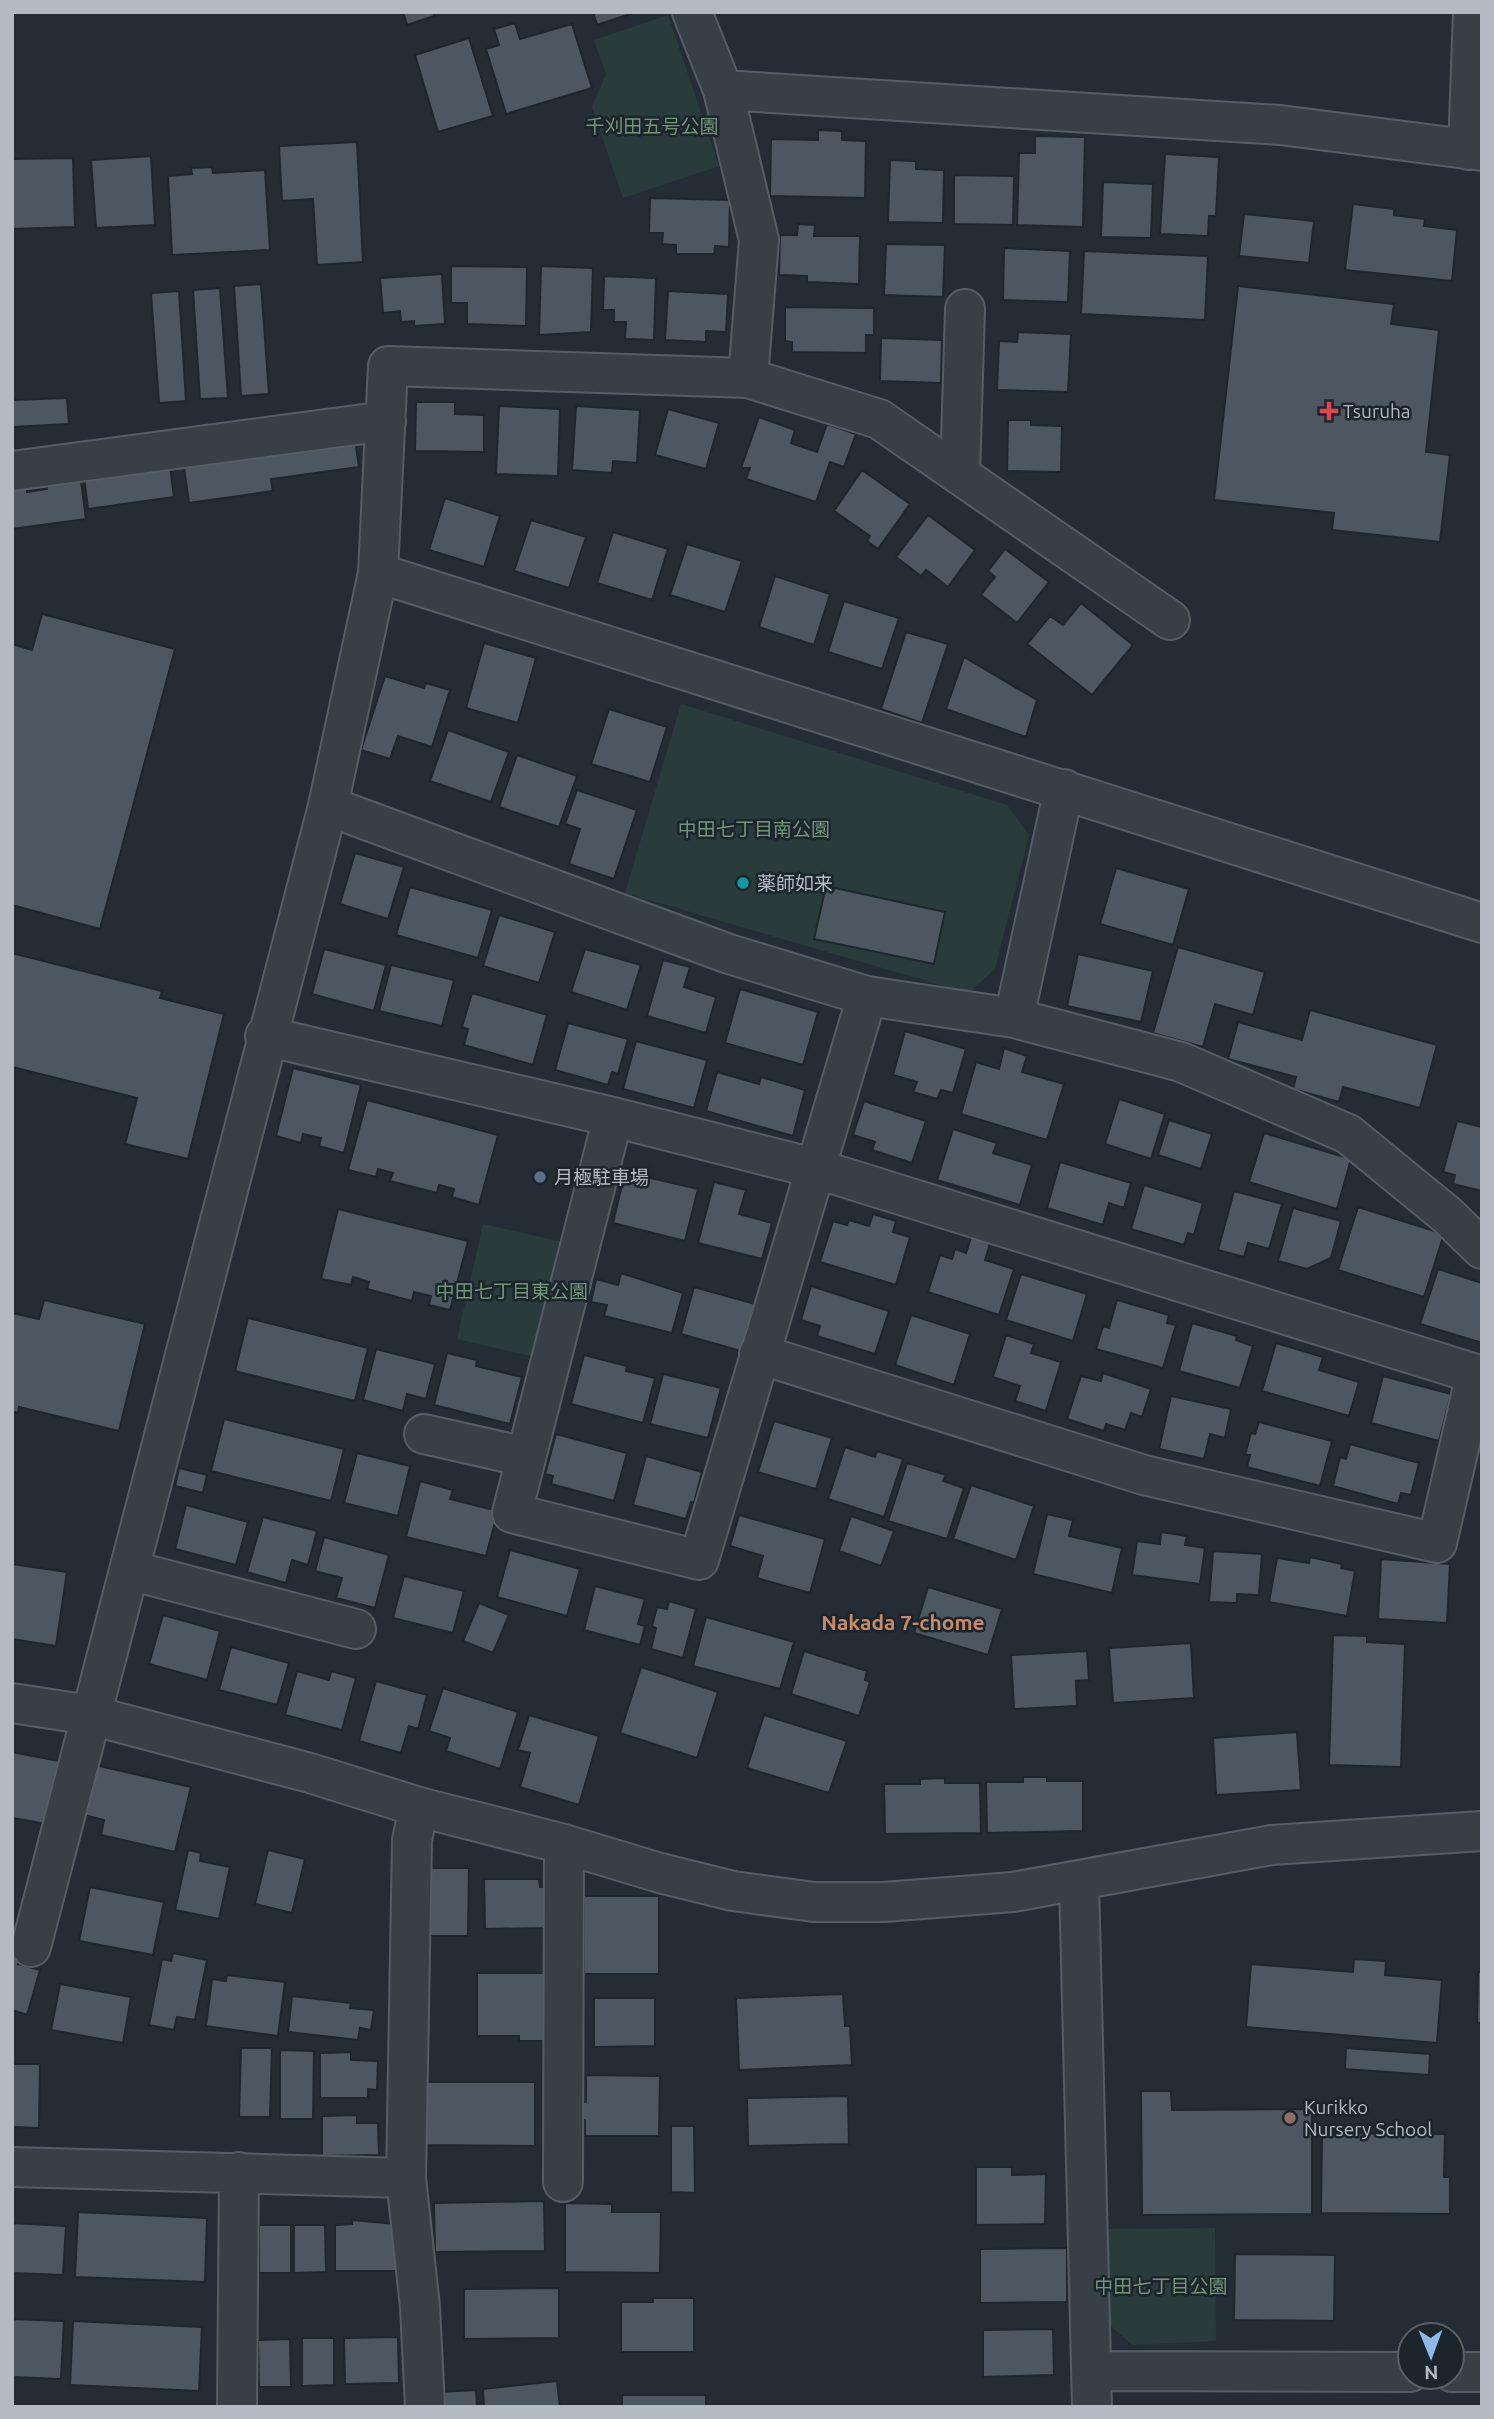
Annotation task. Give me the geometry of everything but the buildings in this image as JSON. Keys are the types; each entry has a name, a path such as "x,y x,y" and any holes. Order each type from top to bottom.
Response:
{"street":[{"path":"692,12 723,90 759,240 748,378"},
{"path":"723,90 1280,125 1475,150 1473,12"},
{"path":"960,475 965,309"},
{"path":"31,1947 265,1036 328,806 378,573 388,366 748,378 878,419 1170,620"},
{"path":"12,471 386,421"},
{"path":"378,573 1482,923"},
{"path":"1014,1018 1064,789"},
{"path":"328,806 729,954 867,996 1014,1018 1181,1062 1348,1134 1447,1215 1482,1249"},
{"path":"613,1117 512,1513 699,1560 867,996"},
{"path":"265,1036 613,1117 814,1168 1476,1374 1437,1543 1144,1475 759,1354"},
{"path":"424,1434 526,1457"},
{"path":"129,1570 356,1629"},
{"path":"12,1703 90,1715 310,1773 419,1807 564,1844 660,1874 733,1891 814,1902 953,1898 1079,1881 1272,1844 1482,1830"},
{"path":"419,1807 412,1840 406,2178 420,2307 425,2407"},
{"path":"564,1844 564,2182"},
{"path":"1079,1881 1092,2389 1396,2373"},
{"path":"12,2167 406,2178"},
{"path":"237,2407 239,2172"}],"green space":[{"name":"千刈田五号公園","path":"668,15 719,166 623,198 592,107 606,74 594,40"},
{"name":"中田七丁目南公園","path":"681,704 1007,805 1029,835 995,969 968,993 625,893"},
{"name":"中田七丁目東公園","path":"483,1224 567,1243 540,1358 457,1339"},
{"name":"中田七丁目公園","path":"1215,2228 1216,2341 1132,2345 1109,2324 1107,2229"}],"place":[{"name":"Tsuruha","path":"1329,411"},
{"name":"薬師如来","path":"743,883"},
{"name":"月極駐車場","path":"540,1177"},
{"name":"Kurikko Nursery School","path":"1290,2118"}],"district":[{"name":"Nakada 7-chome","path":"903,1622"}]}
